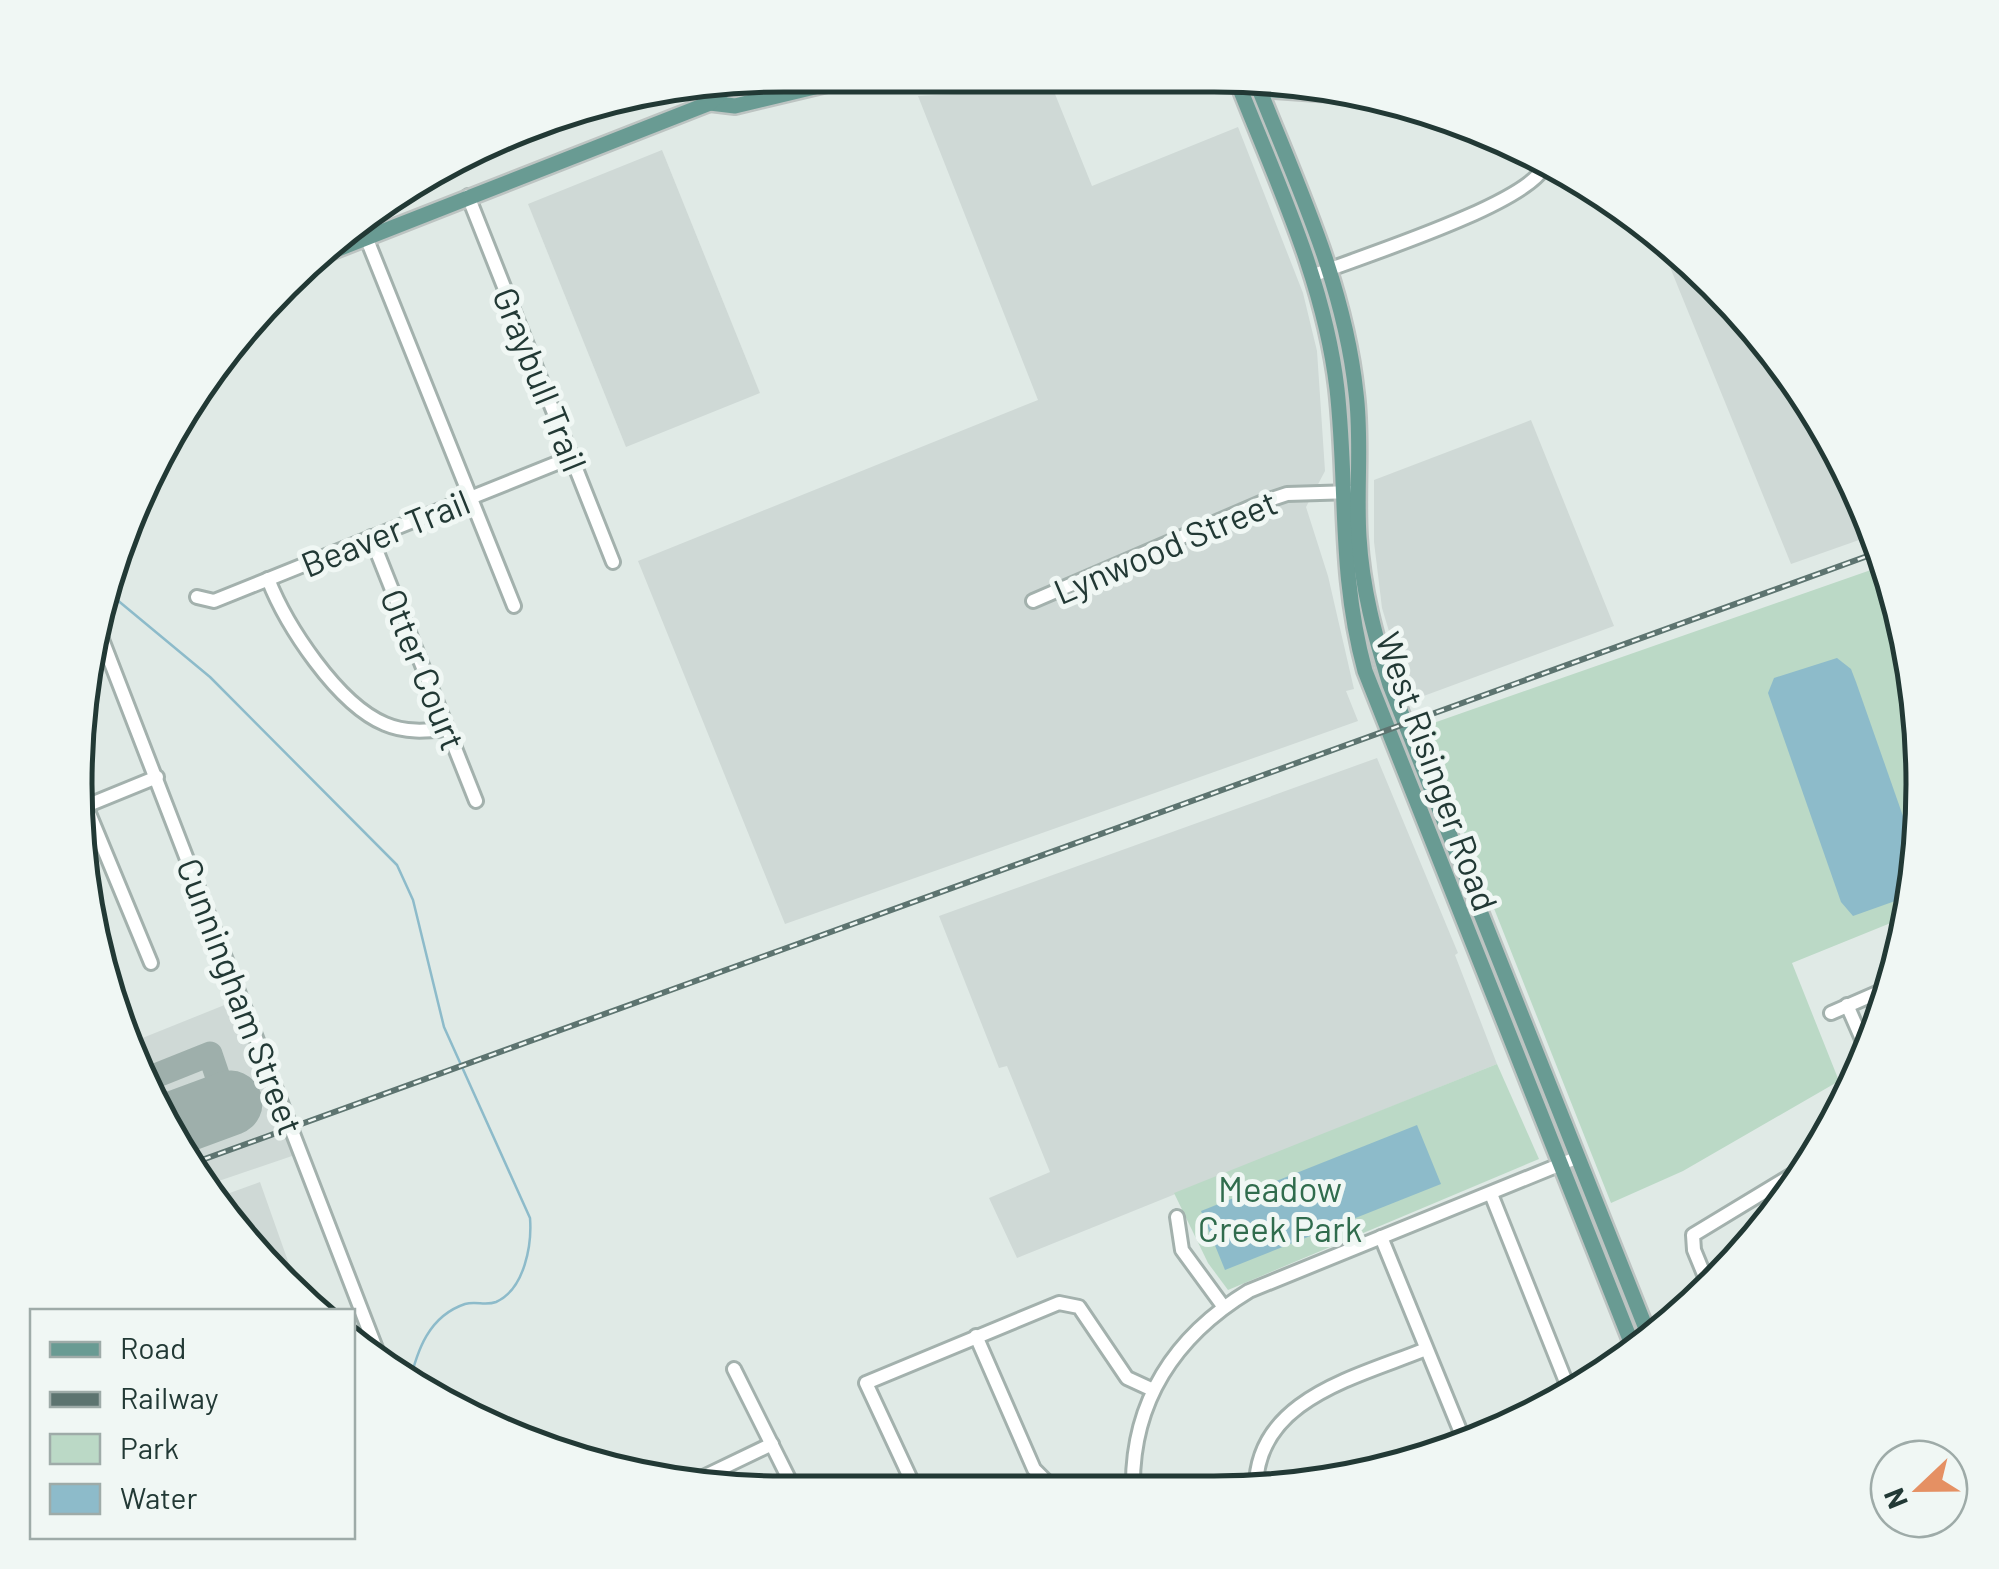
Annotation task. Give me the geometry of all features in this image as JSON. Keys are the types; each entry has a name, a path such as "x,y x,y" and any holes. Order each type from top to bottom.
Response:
{"main road":[{"path":"710,103 735,106 794,92"},
{"name":"West Risinger Road","path":"1242,93 1314,275 1337,390 1346,586 1365,672 1629,1339"},
{"name":"West Risinger Road","path":"1261,94 1332,268 1357,396 1358,492 1369,616 1390,686 1645,1326"},
{"path":"355,241 710,103 718,96"},
{"path":"1483,976 1499,980 1526,1043 1535,1053"}],"street":[{"path":"707,97 710,103"},
{"path":"1314,275 1511,195 1539,174"},
{"name":"Graybull Trail","path":"468,196 614,562"},
{"path":"366,237 514,606"},
{"name":"Beaver Trail","path":"197,596 214,601 572,456"},
{"name":"Lynwood Street","path":"1033,601 1263,502 1287,494 1358,492"},
{"name":"Otter Court","path":"371,537 476,801"},
{"path":"268,579 294,635 368,713 402,730 448,729"},
{"name":"Cunningham Street","path":"106,649 373,1341"},
{"path":"93,804 157,777"},
{"path":"95,837 150,963"},
{"path":"1831,1013 1874,994"},
{"path":"1848,1005 1860,1034"},
{"path":"1133,1476 1132,1458 1144,1405 1172,1356 1223,1306 1249,1291 1576,1158"},
{"path":"1705,1273 1693,1235 1775,1191"},
{"path":"1491,1194 1565,1381"},
{"path":"1178,1217 1182,1250 1223,1306"},
{"path":"1381,1237 1460,1431"},
{"path":"909,1476 866,1382 1060,1303 1079,1308 1127,1378 1153,1390"},
{"path":"976,1336 1034,1469 1041,1476"},
{"path":"1258,1475 1260,1459 1286,1414 1312,1395 1426,1349"},
{"path":"734,1369 788,1476"},
{"path":"713,1473 772,1444"}],"shaded area":[{"path":"1054,92 1092,186 1238,127 1303,293 1317,351 1325,471 1306,507 1328,576 1354,689 1346,691 1358,721 785,924 638,561 1038,400 918,96"},
{"path":"662,150 760,393 626,447 528,204"},
{"path":"1667,261 1704,295 1764,363 1814,439 1854,520 1861,539 1791,564"},
{"path":"1531,420 1614,626 1410,701 1382,608 1374,542 1374,480"},
{"path":"1377,758 1458,953 1455,955 1497,1064 1017,1258 989,1198 1050,1172 1007,1066 999,1068 939,916"},
{"path":"237,1000 295,1155 218,1181 164,1091 141,1039"},
{"path":"260,1182 291,1270 264,1241 227,1194"}],"green space":[{"path":"1872,570 1893,649 1905,739 1905,830 1893,920 1792,963 1839,1081 1683,1171 1611,1203 1422,727"},
{"name":"Meadow Creek Park","path":"1497,1064 1539,1159 1228,1290 1208,1263 1174,1193"}],"water":[{"path":"1837,658 1851,669 1905,823 1896,901 1853,916 1841,902 1768,693 1774,678"},
{"path":"1417,1125 1441,1184 1225,1270 1201,1211"}],"waterway":[{"path":"117,600 210,677 397,865 413,900 444,1027 530,1218 528,1253 514,1287 496,1302 465,1304 442,1317 426,1336 413,1368"}],"taxiway":[{"path":"157,1075 210,1054 227,1104"}],"runway":[{"path":"180,1121 230,1103"}],"railway":[{"path":"203,1160 1868,556"}]}
